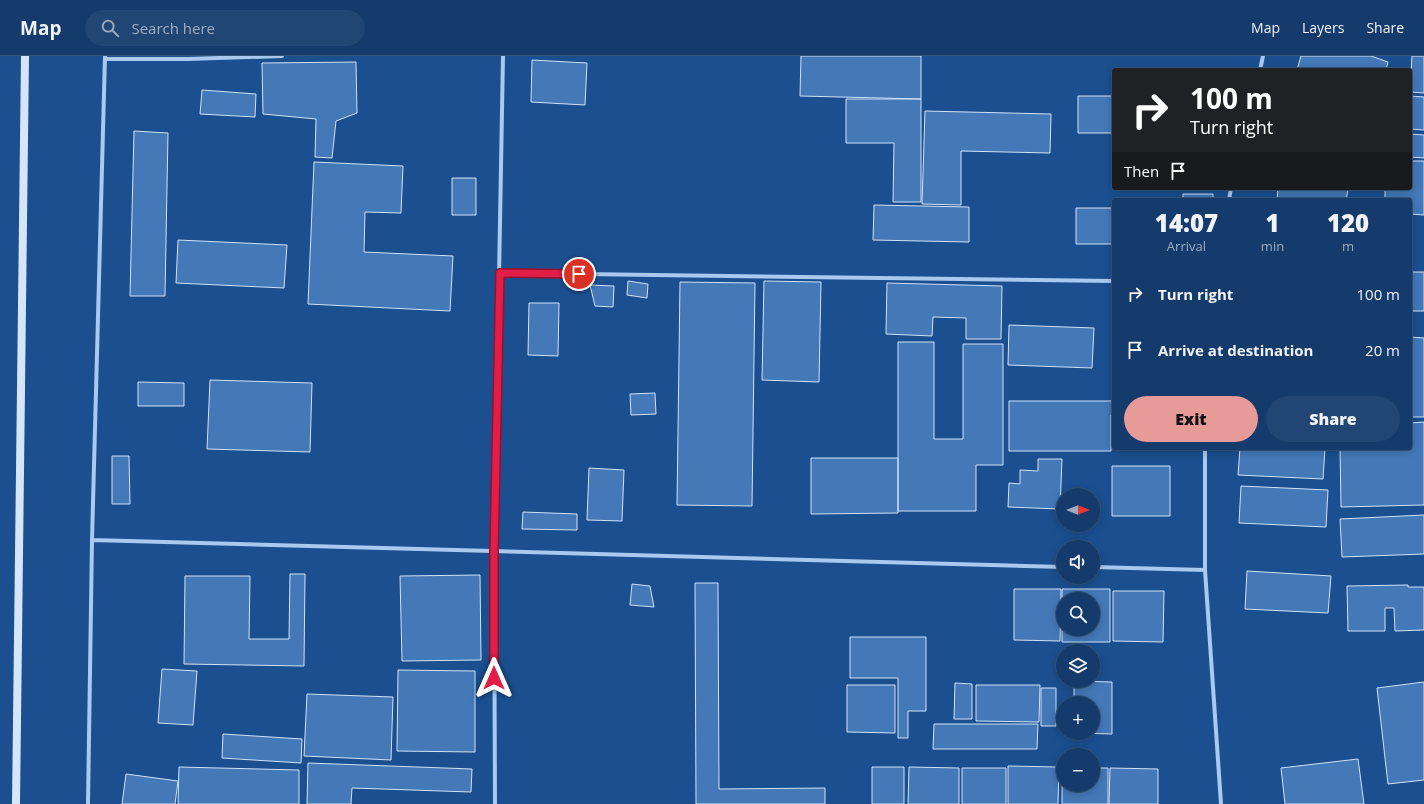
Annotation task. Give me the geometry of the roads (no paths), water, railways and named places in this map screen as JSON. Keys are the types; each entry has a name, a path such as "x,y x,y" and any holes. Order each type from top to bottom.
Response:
{"main road":[{"path":"16,804 25,56"}],"street":[{"path":"88,804 92,540 105,57 188,59 282,56"},
{"path":"495,804 494,552 503,56"},
{"path":"1260,68 1263,56"},
{"path":"500,273 1112,281"},
{"path":"1205,450 1205,570 1221,804"},
{"path":"92,540 1056,567"},
{"path":"1100,567 1205,570"}]}
